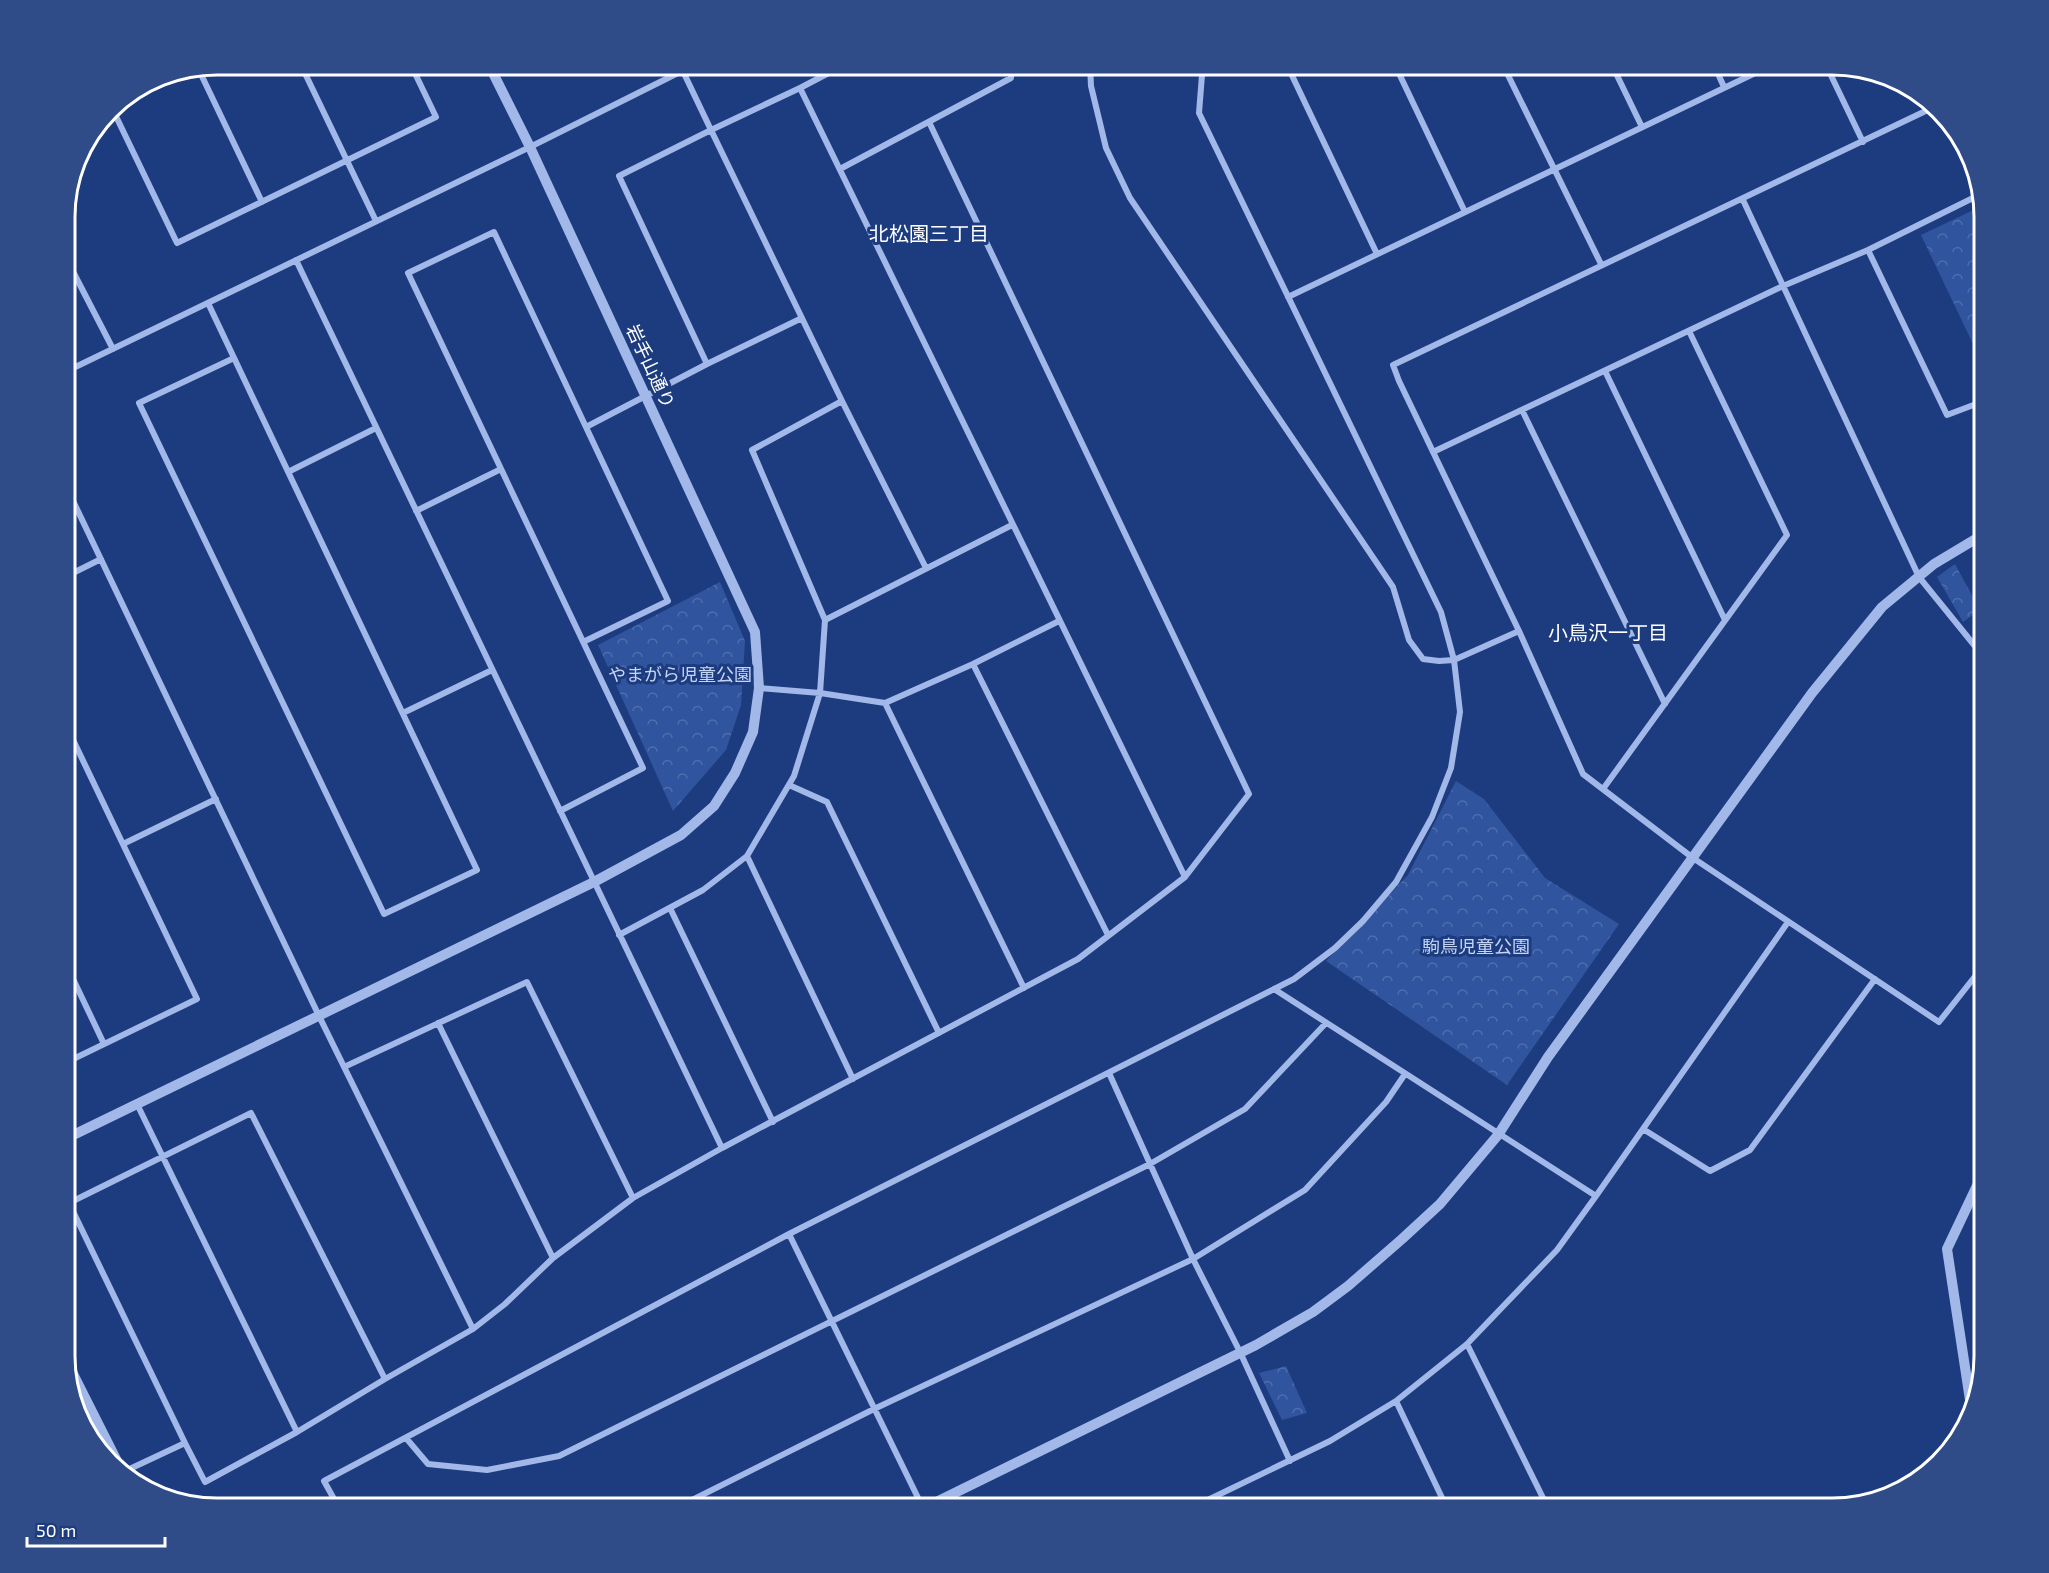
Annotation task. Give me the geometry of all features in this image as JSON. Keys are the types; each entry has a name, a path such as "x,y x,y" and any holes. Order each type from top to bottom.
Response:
{"street":[{"path":"306,75 376,221"},
{"path":"117,117 177,243 436,117 416,75"},
{"name":"岩手山通り","path":"75,1134 594,882 681,835 714,806 735,773 753,732 759,688 755,632 494,75"},
{"path":"75,367 530,147 666,75"},
{"path":"685,75 842,401 926,568"},
{"path":"707,364 619,176 824,75"},
{"path":"840,169 1011,78 1011,75"},
{"path":"1090,75 1106,148 1130,198 1393,587 1409,640 1423,659 1454,660 1518,631"},
{"path":"333,1498 324,1481 789,1234 1294,979 1335,948 1363,921 1396,882 1432,817 1451,768 1460,712 1454,660 1441,612 1199,113 1202,75"},
{"path":"1292,75 1377,255"},
{"path":"1400,75 1465,212"},
{"path":"1508,75 1601,264"},
{"path":"1617,75 1642,127"},
{"path":"1719,75 1725,87"},
{"path":"1288,297 1750,75"},
{"path":"1831,75 1863,142"},
{"path":"202,76 262,202"},
{"path":"800,88 1185,877"},
{"path":"1926,111 1393,365 1583,774 1693,858 1939,1023 1974,978"},
{"path":"75,1215 205,1482 297,1432 473,1329 505,1304 553,1258 633,1198 722,1148 1078,959 1185,877 1249,794 929,122"},
{"path":"1433,452 1783,286 1868,250 1973,198"},
{"path":"1743,200 1919,577 1974,645"},
{"path":"560,811 643,768 583,642 408,273 494,232 668,601 583,642"},
{"path":"1868,250 1947,415 1974,405"},
{"path":"296,260 722,1148"},
{"path":"75,275 113,349"},
{"path":"208,303 477,870 384,914 139,403 234,358"},
{"path":"586,427 802,318"},
{"path":"1603,789 1787,535 1689,331"},
{"path":"1605,371 1725,620"},
{"path":"619,935 703,890 747,856 794,776 820,693 825,620 752,450 842,401"},
{"path":"1522,410 1665,704"},
{"path":"288,472 376,428"},
{"path":"416,512 501,469"},
{"path":"75,505 319,1016 473,1329"},
{"path":"825,620 1012,525"},
{"path":"945,1498 1240,1352 1313,1312 1348,1286 1440,1204 1498,1135 1548,1057 1812,693 1882,607 1934,564 1974,540"},
{"path":"75,573 101,559"},
{"path":"759,688 820,693 885,703 973,664 1059,621"},
{"path":"973,664 1108,934"},
{"path":"403,713 492,670"},
{"path":"885,703 1024,988"},
{"path":"75,744 197,999 75,1058"},
{"path":"789,785 828,802 939,1033"},
{"path":"123,844 216,799"},
{"path":"747,856 853,1079"},
{"path":"670,908 772,1122"},
{"path":"1214,1498 1330,1441 1396,1401 1467,1344 1557,1250 1788,922"},
{"path":"1643,1129 1710,1171 1750,1150 1875,979"},
{"path":"344,1067 527,982 633,1198"},
{"path":"75,983 104,1044"},
{"path":"1274,989 1596,1196"},
{"path":"438,1023 553,1258"},
{"path":"406,1438 428,1464 487,1470 560,1456 1150,1164 1245,1109 1326,1023"},
{"path":"1109,1073 1290,1461"},
{"path":"698,1498 874,1409 1194,1258 1305,1190 1386,1102 1405,1074"},
{"path":"137,1104 297,1432"},
{"path":"75,1200 251,1113 385,1379"},
{"path":"1969,1393 1947,1249 1974,1192"},
{"path":"789,1234 918,1498"},
{"path":"1467,1344 1543,1498"},
{"path":"78,1385 112,1452"},
{"path":"1396,1401 1442,1498"},
{"path":"132,1470 185,1443"}],"green space":[{"path":"1974,210 1974,346 1921,235"},
{"path":"1955,564 1974,599 1974,614 1963,622 1937,577"},
{"name":"やまがら児童公園","path":"720,582 745,641 741,705 726,750 673,811 598,645"},
{"name":"駒鳥児童公園","path":"1456,781 1484,799 1545,878 1619,924 1507,1085 1326,961 1408,875"},
{"path":"1286,1366 1307,1413 1282,1420 1259,1373"}],"district":[{"name":"北松園三丁目","path":"929,233"},
{"name":"小鳥沢一丁目","path":"1608,632"}]}
